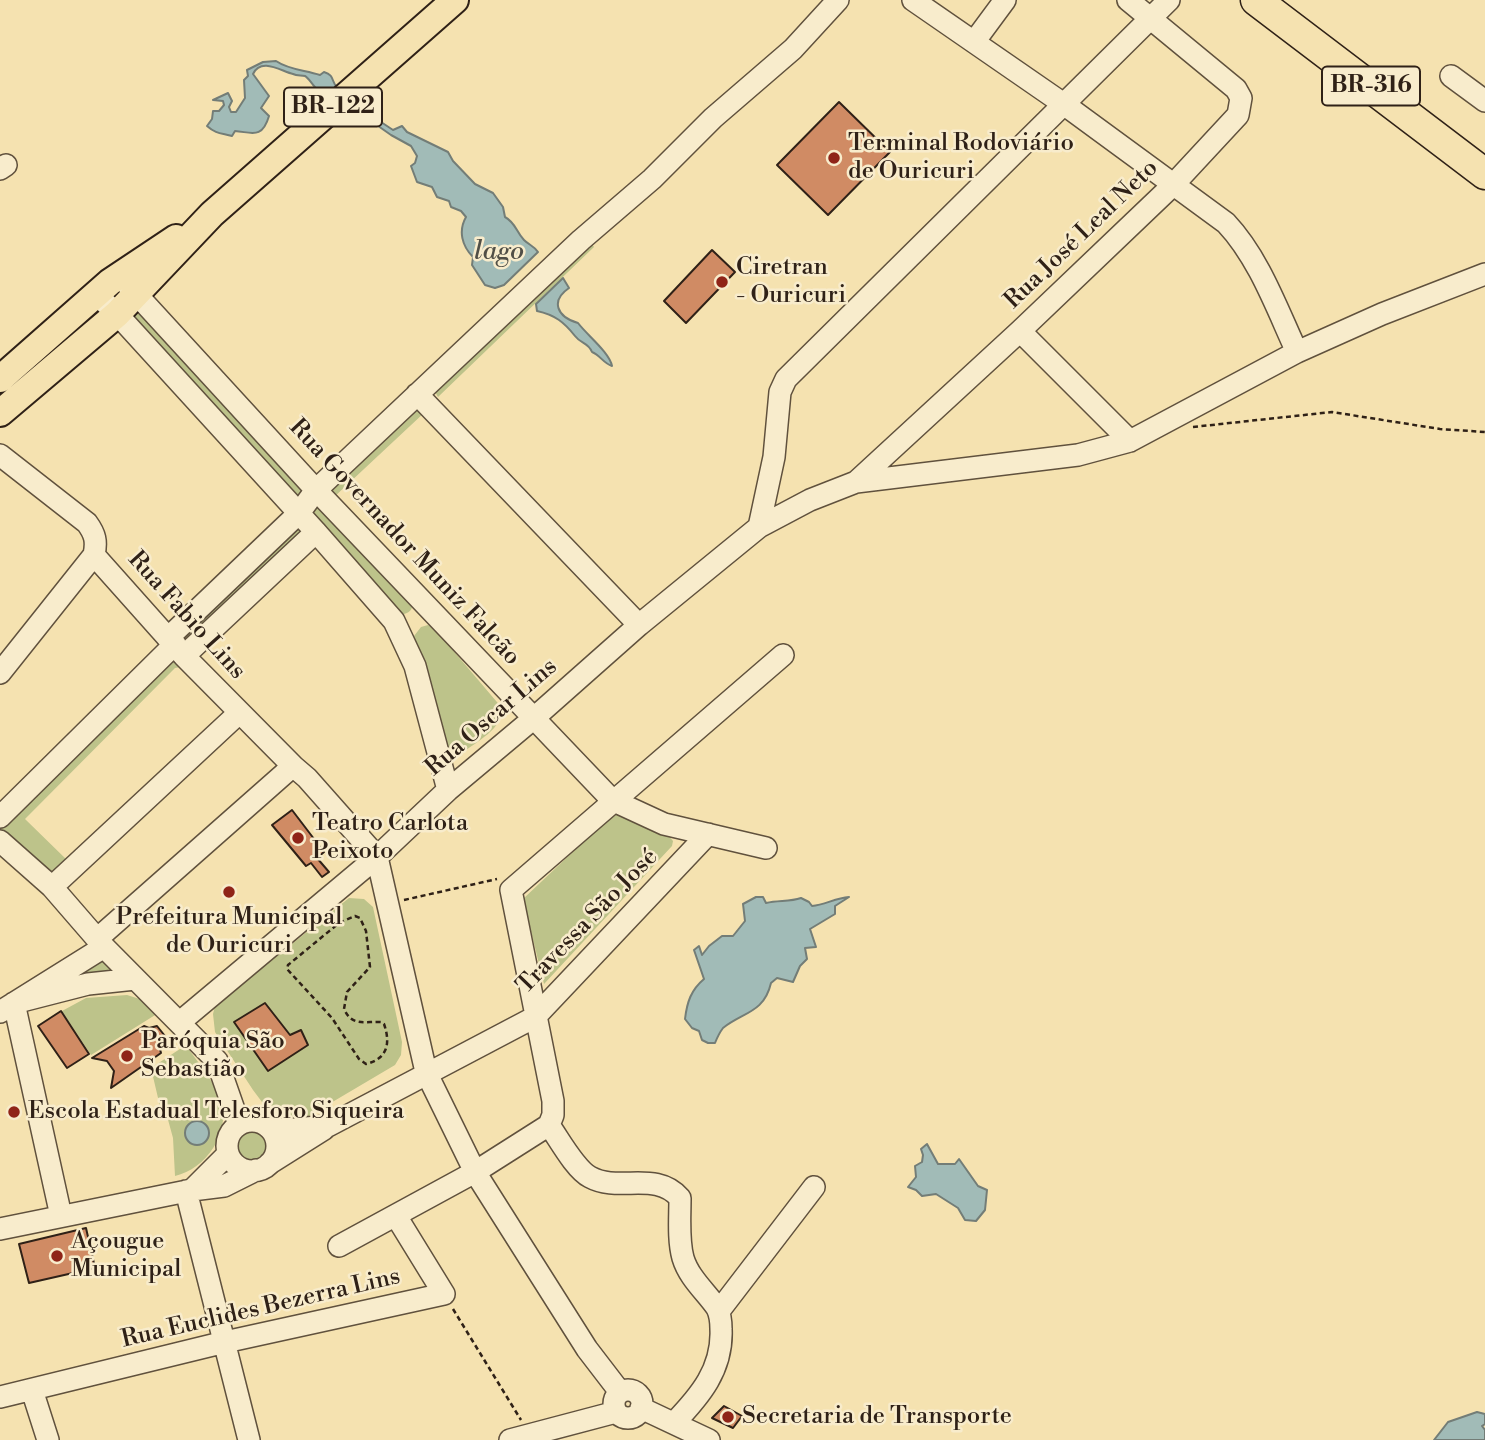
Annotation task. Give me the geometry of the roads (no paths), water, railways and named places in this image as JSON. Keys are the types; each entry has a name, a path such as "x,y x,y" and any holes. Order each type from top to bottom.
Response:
{"highway":[{"name":"BR-316","path":"1256,0 1485,174"}],"main road":[{"name":"BR-122","path":"0,413 117,314 212,214 454,0"},
{"name":"BR-122","path":"0,379 118,275 212,214"}],"street":[{"path":"0,817 176,646 299,513 316,490 581,240 652,179 713,118 793,49 838,0"},
{"path":"913,0 1065,105 1231,229 1271,294 1297,352"},
{"path":"974,42 1005,0"},
{"path":"1128,0 1152,18"},
{"path":"760,527 774,457 780,392 786,379 1169,0"},
{"name":"Rua José Leal Neto","path":"856,482 1173,185 1238,116 1241,98 1236,89 1152,18"},
{"path":"1451,76 1485,101"},
{"path":"856,482 1078,455 1130,441 1297,352 1382,314 1485,274"},
{"name":"Rua Governador Muniz Falcão","path":"118,275 316,490 612,800 664,824 766,848"},
{"path":"96,294 382,605 410,651 448,790"},
{"path":"1020,331 1130,441"},
{"path":"189,393 211,376"},
{"path":"417,394 639,625"},
{"path":"0,455 86,523 97,542 94,555 0,673"},
{"name":"Rua Oscar Lins","path":"180,1022 377,857 448,790 534,719 639,625 760,527 810,500 856,482"},
{"path":"176,646 316,532"},
{"name":"Rua Fabio Lins","path":"94,555 239,713 293,766"},
{"path":"398,629 429,607"},
{"path":"339,1246 475,1172 549,1125 553,1115 552,1101 511,890 783,655"},
{"path":"52,887 239,713"},
{"path":"7,1008 101,943 293,766 307,778 377,857 426,1072 475,1172 587,1349 618,1402 623,1417 632,1417 641,1408 709,1440"},
{"name":"Travessa São José","path":"266,1125 285,1130 328,1126 426,1072 535,1017 708,834"},
{"path":"0,841 52,887 135,979 217,1061 266,1125 276,1141 274,1157 263,1167 239,1167 228,1154 228,1137 239,1124 246,1121 266,1125"},
{"path":"7,1008 88,984 135,979"},
{"path":"7,1008 61,1216"},
{"path":"217,1061 239,1124"},
{"path":"549,1125 589,1176 608,1181 662,1185 680,1198 683,1260 698,1285 719,1311 721,1340 715,1367 701,1393 674,1423"},
{"path":"0,1229 224,1186 263,1167 328,1126"},
{"path":"189,1191 228,1154"},
{"path":"719,1311 814,1187"},
{"path":"189,1191 249,1440"},
{"name":"Rua Euclides Bezerra Lins","path":"0,1397 225,1342 444,1294 396,1216"},
{"path":"32,1390 48,1440"},
{"path":"520,1437 618,1402"}],"water":[{"path":"276,61 320,75 327,73 337,87 328,96 305,76 294,75 272,66 261,66 253,74 269,96 261,108 269,116 263,129 255,133 235,131 232,136 216,132 207,126 213,111 219,111 224,105 223,101 213,100 228,93 232,101 229,107 231,112 236,112 245,98 244,80 248,76 247,70 263,62"},
{"name":"lago","path":"354,104 393,130 402,126 407,132 448,152 475,184 493,193 503,207 505,217 538,252 504,285 495,288 485,285 472,265 473,257 462,238 466,217 461,211 451,207 449,201 437,197 432,187 417,182 411,166 417,156 411,146 361,114 346,110"},
{"path":"563,278 569,288 559,298 558,308 565,317 578,323 603,350 612,366 577,339 559,320 537,311 536,304"},
{"path":"756,897 763,897 766,903 801,898 812,906 849,897 835,906 835,914 810,929 816,947 805,948 807,959 800,966 793,982 777,978 771,983 768,993 758,1006 723,1028 715,1043 708,1043 702,1040 699,1031 692,1028 685,1019 690,997 704,979 694,950 699,946 702,955 722,936 733,936 745,921 743,904"},
{"path":"197,1121 205,1125 209,1133 205,1141 197,1145 189,1141 185,1133 189,1125"},
{"path":"927,1144 938,1164 955,1164 959,1159 978,1186 987,1190 985,1210 976,1221 965,1220 958,1208 936,1194 922,1196 908,1187 916,1177 915,1166 922,1162 921,1149"},
{"path":"1477,1412 1485,1414 1485,1424 1482,1426 1485,1440 1434,1440 1448,1422"}],"place":[{"name":"Terminal Rodoviário de Ouricuri","path":"834,158"},
{"name":"Ciretran - Ouricuri","path":"722,282"},
{"name":"Teatro Carlota Peixoto","path":"298,838"},
{"name":"Prefeitura Municipal de Ouricuri","path":"229,892"},
{"name":"Paróquia São Sebastião","path":"127,1056"},
{"name":"Escola Estadual Telesforo Siqueira","path":"14,1112"},
{"name":"Açougue Municipal","path":"57,1256"},
{"name":"Secretaria de Transporte","path":"728,1417"}]}
